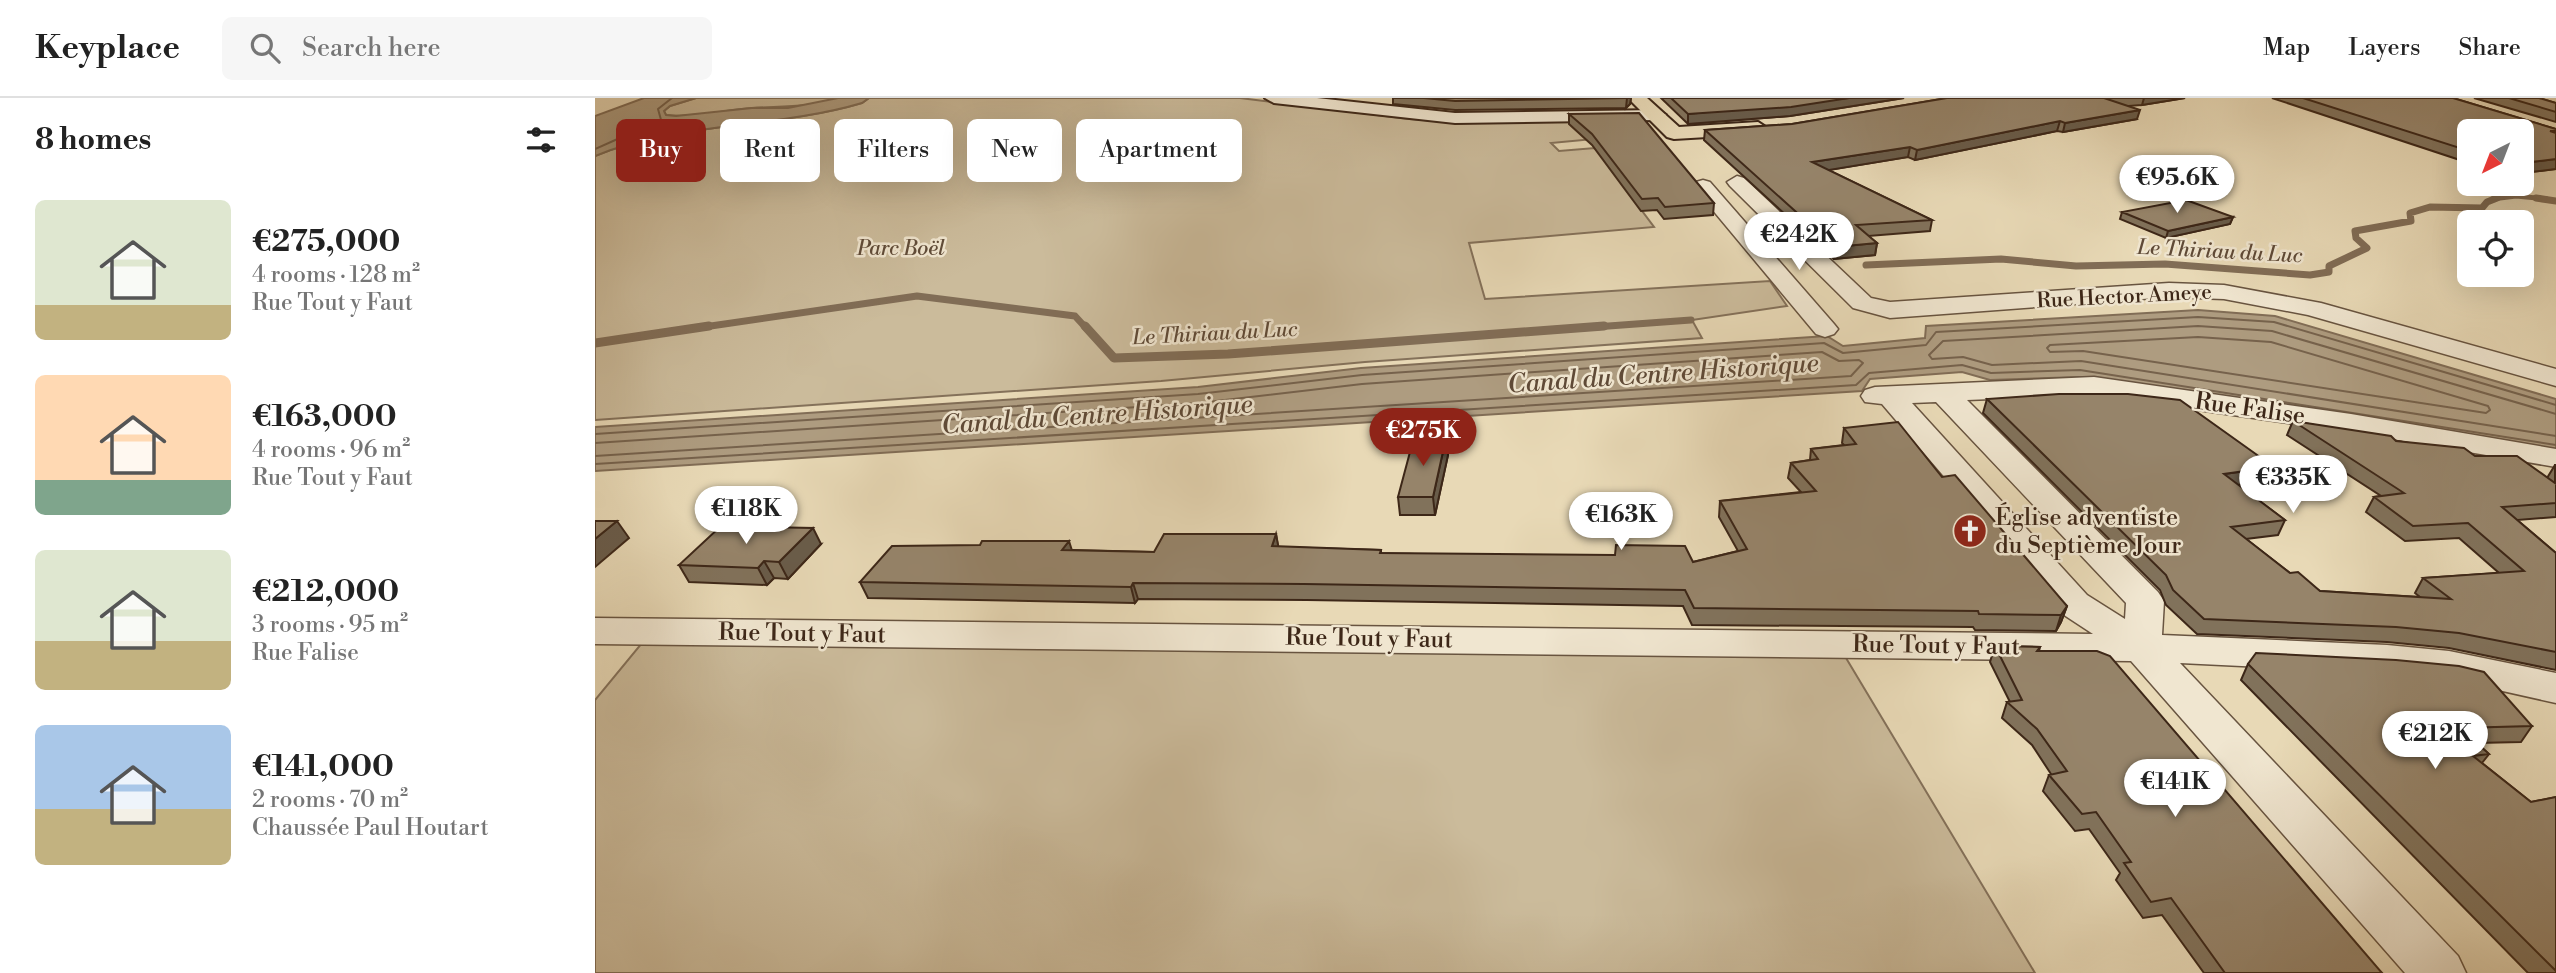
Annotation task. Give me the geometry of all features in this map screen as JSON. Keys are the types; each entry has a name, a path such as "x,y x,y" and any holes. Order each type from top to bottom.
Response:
{"main road":[{"path":"1637,98 1674,133 1778,126"}],"street":[{"path":"1274,98 1455,118 1657,115"},
{"name":"Rue Hector Ameye","path":"1737,182 1862,303 1890,310 2169,290 2224,292 2312,308 2556,378"},
{"path":"1703,186 1825,329"},
{"name":"Rue Falise","path":"2142,648 2074,604 1882,396 1942,391 2094,386 2351,423 2556,458"},
{"path":"1942,391 2145,601 2142,648 2439,973"},
{"name":"Rue Tout y Faut","path":"595,631 2142,648"},
{"path":"2142,648 2437,664 2556,688"}],"green space":[{"path":"696,98 838,98 806,105 688,115 666,115 664,111 670,106"},
{"name":"Parc Boël","path":"869,98 1240,98 1453,122 1631,118 1647,134 1551,143 1559,151 1595,148 1654,227 1469,243 1485,299 1770,281 1787,306 1692,320 1702,338 1365,362 1161,381 595,420 595,156 616,149 616,182 706,182 706,129 720,127 720,182 820,182 820,119 781,119 862,103"},
{"path":"651,632 1837,643 2035,973 595,973 595,700"}],"water":[{"path":"644,98 696,98 670,106 664,111 666,115 676,116 752,108 788,108 838,98 869,98 862,103 795,117 720,119 720,127 706,129 706,119 616,119 616,149 595,156 595,116"},
{"name":"Canal du Centre Historique","path":"2198,310 2275,316 2556,399 2556,452 2079,377 1990,380 1962,372 1870,379 1862,391 595,471 595,427 1198,387 1361,368 1827,336 1843,346 1925,338 1926,326"}],"building":[{"path":"1424,98 1627,98 1455,101"},
{"path":"1671,98 1849,98 1791,107 1688,114"},
{"path":"1947,98 2104,98 2140,110 2065,123 2060,121 1917,150 1910,147 1812,162 1932,220 1856,225 1877,243 1835,247 1705,130 1792,124"},
{"path":"2303,98 2453,98 2523,119 2457,119 2457,147"},
{"path":"2509,98 2539,98 2556,103 2556,112"},
{"path":"1639,113 1714,203 1665,207 1658,198 1642,199 1592,134 1569,114"},
{"path":"2534,122 2556,129 2550,131 2556,133 2556,159 2534,162"},
{"path":"2186,200 2233,217 2168,231 2122,212"},
{"path":"2059,394 2128,394 2180,400 2274,467 2224,474 2285,520 2231,527 2290,573 2298,572 2320,591 2451,599 2423,578 2524,571 2468,523 2413,526 2374,497 2404,493 2293,421 2391,436 2396,441 2464,448 2475,456 2517,456 2555,483 2556,465 2556,503 2502,507 2556,553 2556,652 2459,633 2396,627 2204,619 2173,590 2166,575 1987,399"},
{"path":"1898,422 1942,477 1955,475 2067,606 2061,615 1979,614 1978,611 1694,608 1685,590 1133,583 1131,587 860,582 892,546 980,545 982,541 1069,541 1062,550 1154,552 1164,534 1276,534 1272,546 1381,550 1380,553 1615,555 1616,545 1685,546 1693,562 1747,549 1720,501 1816,491 1791,463 1818,459 1811,449 1856,444 1844,428"},
{"path":"1414,437 1446,438 1433,497 1398,497"},
{"path":"595,521 617,521 595,539"},
{"path":"721,526 813,528 779,562 764,561 758,568 679,565"},
{"path":"1995,646 2040,647 2037,651 2097,651 2110,656 2382,973 2225,973 2171,898 2151,902 2124,863 2131,862 2096,812 2082,814 2049,775 2067,771 2037,729 2007,702 2022,700"},
{"path":"2256,653 2396,660 2459,666 2484,672 2532,726 2460,728 2489,754 2473,756 2531,802 2556,797 2556,971 2248,664"}],"waterway":[{"name":"Le Thiriau du Luc","path":"2496,199 2516,196 2547,199"},
{"name":"Le Thiriau du Luc","path":"2536,198 2556,201"},
{"name":"Le Thiriau du Luc","path":"1866,265 2001,259 2076,266 2165,264 2310,275 2329,272 2329,266 2367,248 2356,238 2355,231 2411,221 2410,213 2430,207 2482,208 2496,199"},
{"name":"Le Thiriau du Luc","path":"697,328 917,296 1075,316 1086,328"},
{"name":"Le Thiriau du Luc","path":"1581,328 1691,320"},
{"name":"Le Thiriau du Luc","path":"595,343 709,326"},
{"name":"Le Thiriau du Luc","path":"1085,326 1114,358 1228,354 1604,326"}],"place":[{"name":"Église adventiste du Septième Jour","path":"1970,531"}]}
